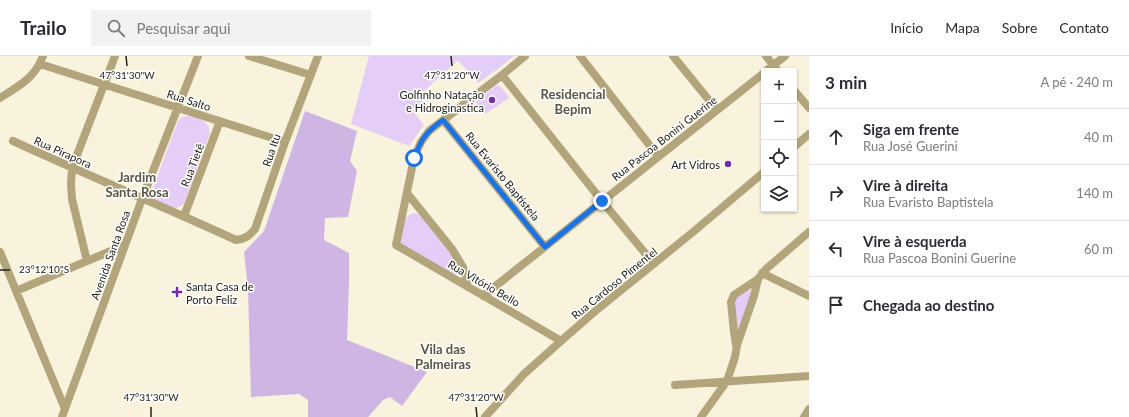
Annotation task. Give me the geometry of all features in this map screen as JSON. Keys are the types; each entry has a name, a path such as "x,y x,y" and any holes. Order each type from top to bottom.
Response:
{"street":[{"path":"87,261 72,199 72,168 114,56"},
{"name":"Avenida Santa Rosa","path":"64,413 142,199 198,56"},
{"path":"249,56 310,75"},
{"name":"Rua Itu","path":"236,240 244,239 250,236 255,229 285,142 318,56"},
{"path":"468,287 463,267 452,249 407,193 414,158 428,131 525,56"},
{"path":"580,56 658,156"},
{"path":"673,56 717,110"},
{"path":"766,56 776,68"},
{"name":"Rua Pascoa Bonini Guerine","path":"776,68 785,56"},
{"path":"0,98 23,83 34,73 41,60"},
{"name":"Rua Salto","path":"41,60 104,84 285,142"},
{"path":"502,75 654,264"},
{"name":"Rua Pascoa Bonini Guerine","path":"484,296 761,75"},
{"path":"797,94 809,108"},
{"name":"Rua Evaristo Baptistela","path":"443,120 545,247"},
{"name":"Rua Tietê","path":"184,216 220,121"},
{"path":"797,144 809,134"},
{"name":"Rua Pirapora","path":"13,141 236,240"},
{"name":"Rua Cardoso Pimentel","path":"485,417 524,374 592,313 654,264 761,175"},
{"name":"Rua Vitório Bello","path":"407,193 396,245 561,341"},
{"path":"701,417 728,381 735,357 736,345 732,298 760,276 809,232"},
{"path":"16,291 125,245"},
{"path":"0,252 64,413"},
{"path":"760,276 809,296"},
{"path":"736,345 760,276"},
{"path":"675,385 809,376"},
{"path":"804,417 809,409"}],"shaded area":[{"path":"369,56 514,56 478,83 458,60 422,93 426,98 412,110 424,125 409,146 351,124"},
{"name":"Golfinho Natação e Hidroginastica","path":"497,85 502,88 509,98 485,114 475,102"},
{"path":"305,111 357,131 350,161 357,171 348,217 325,218 324,240 349,253 347,340 427,372 402,406 390,397 383,400 368,417 308,417 308,400 299,394 251,397 248,289 244,252 264,231"},
{"path":"188,116 205,122 210,133 184,204 177,208 170,208 160,204 154,198 152,191 178,121 181,117"},
{"path":"416,213 420,215 457,262 458,267 455,274 450,275 402,246 399,239 406,218 410,214"},
{"path":"749,289 752,293 739,329 737,328 734,299"}],"place":[{"name":"Golfinho Natação e Hidroginastica","path":"492,100"},
{"name":"Art Vidros","path":"728,164"},
{"name":"Santa Casa de Porto Feliz","path":"177,292"}],"district":[{"name":"Residencial Bepim","path":"573,102"},
{"name":"Jardim Santa Rosa","path":"137,184"},
{"name":"Vila das Palmeiras","path":"443,356"}],"route":[{"path":"414,158 428,131 443,120 545,247 602,201"}]}
